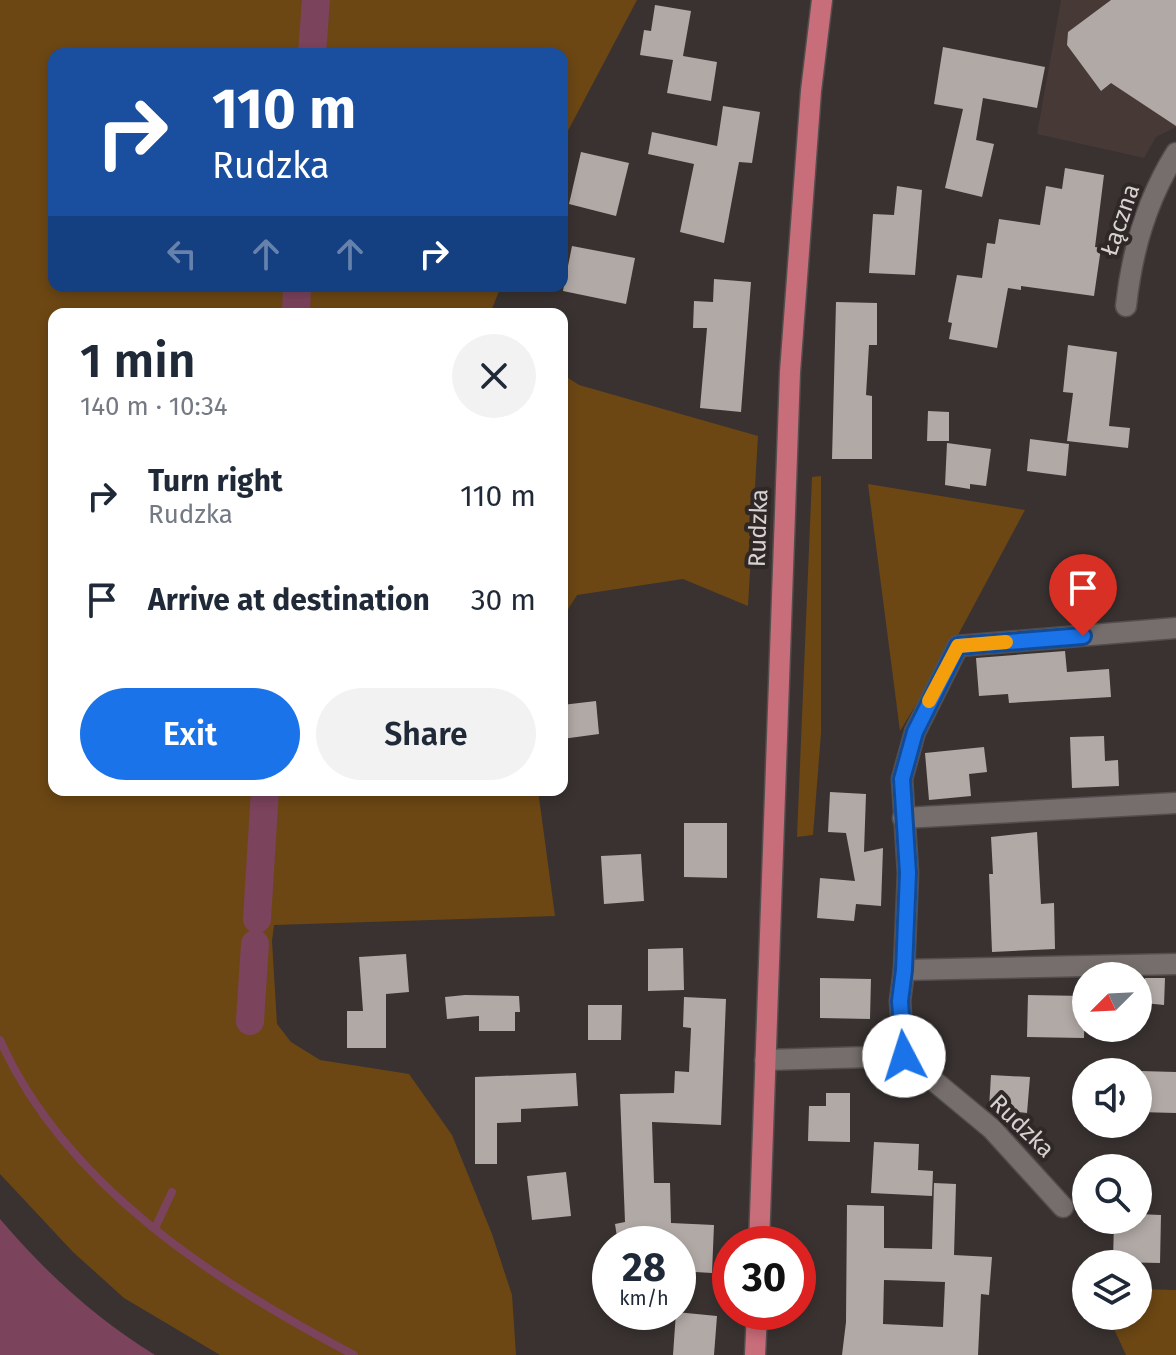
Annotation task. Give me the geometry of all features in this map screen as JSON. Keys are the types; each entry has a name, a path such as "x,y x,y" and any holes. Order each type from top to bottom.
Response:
{"main road":[{"name":"Rudzka","path":"760,1226 790,372 809,118 822,0"},
{"path":"755,1355 756,1330"}],"street":[{"name":"Łączna","path":"1126,306 1131,261 1141,224 1176,153"},
{"path":"765,1060 904,1056 900,1001 908,873 902,779 908,750 958,646 1176,628"},
{"path":"903,818 1176,803"},
{"path":"904,970 1176,964"},
{"name":"Rudzka","path":"904,1056 992,1129 1063,1207"}],"shaded area":[{"path":"0,0 637,0 568,131 568,48 48,48 48,292 499,292 492,308 48,308 48,796 539,796 555,916 274,925 272,941 277,1024 291,1042 320,1060 409,1074 452,1135 492,1234 512,1295 516,1355 220,1355 124,1298 73,1252 0,1174"},
{"path":"1061,0 1176,0 1176,127 1156,137 1144,158 1037,134"},
{"path":"568,378 579,385 758,436 748,606 683,579 577,595 568,609"},
{"path":"821,476 821,733 813,835 797,837 812,477"},
{"path":"868,484 1025,510 958,635 900,731"},
{"path":"0,1219 72,1293 112,1326 155,1355 0,1355"},
{"path":"1152,1289 1176,1290 1176,1355 1126,1355 1114,1330 1152,1330"}],"building":[{"path":"1111,0 1176,0 1176,126 1111,83 1101,91 1067,45 1068,32"},
{"path":"655,5 691,11 683,56 717,62 711,101 667,93 673,60 640,55 644,30 651,31"},
{"path":"943,47 1045,67 1037,108 983,98 976,140 994,144 982,197 945,188 963,109 934,104"},
{"path":"723,106 760,112 752,163 739,162 724,243 680,232 694,164 648,154 652,132 717,146"},
{"path":"581,152 629,163 616,216 569,204"},
{"path":"1065,168 1104,175 1095,247 1101,248 1094,296 1021,286 1021,290 1008,288 997,348 949,339 952,323 948,322 957,275 982,278 987,243 995,244 999,219 1040,225 1046,186 1062,189"},
{"path":"897,186 922,190 915,275 869,273 873,214 894,215"},
{"path":"572,246 635,258 626,304 568,292"},
{"path":"714,279 751,282 741,412 700,408 707,328 693,328 694,301 713,302"},
{"path":"836,302 877,303 877,345 869,345 866,395 872,396 872,459 832,459"},
{"path":"1068,345 1117,352 1109,426 1130,428 1128,448 1067,441 1073,393 1063,392"},
{"path":"928,411 949,412 949,441 927,441"},
{"path":"1030,439 1069,444 1066,476 1027,471"},
{"path":"947,443 991,449 986,486 970,484 970,489 945,485"},
{"path":"1065,651 1067,672 1109,669 1111,697 1009,703 1008,694 979,696 976,658"},
{"path":"596,701 599,734 568,738 568,704"},
{"path":"1104,736 1105,761 1118,760 1119,786 1072,788 1070,737"},
{"path":"984,747 987,772 969,774 971,796 929,800 925,753"},
{"path":"830,792 866,794 864,852 883,848 881,906 856,904 854,921 817,918 820,878 855,881 846,833 828,832"},
{"path":"684,823 727,823 727,878 684,877"},
{"path":"1037,832 1041,904 1054,903 1055,949 992,952 991,837"},
{"path":"641,854 644,901 604,904 601,856"},
{"path":"683,948 684,990 648,991 648,949"},
{"path":"406,954 409,992 386,994 386,1048 347,1048 347,1011 363,1011 359,957"},
{"path":"820,978 871,979 870,1019 820,1018"},
{"path":"1152,978 1165,978 1164,1005 1152,1004"},
{"path":"1028,995 1072,996 1072,1038 1027,1037"},
{"path":"519,996 520,1012 515,1012 515,1031 479,1031 479,1016 447,1019 445,997"},
{"path":"684,997 726,999 721,1125 652,1122 654,1183 670,1183 671,1223 714,1225 712,1273 696,1272 696,1226 615,1224 625,1222 620,1094 674,1093 675,1071 689,1072 691,1028 683,1027"},
{"path":"588,1005 622,1005 621,1040 588,1040"},
{"path":"1152,1071 1176,1072 1176,1113 1152,1112"},
{"path":"576,1073 578,1106 521,1109 521,1122 497,1123 497,1164 475,1164 475,1077"},
{"path":"991,1075 1030,1077 1027,1113 989,1109"},
{"path":"826,1093 850,1093 850,1142 808,1141 809,1106 826,1106"},
{"path":"874,1142 919,1144 918,1170 933,1171 932,1196 871,1193"},
{"path":"566,1172 571,1216 532,1220 527,1176"},
{"path":"934,1183 956,1184 954,1255 992,1257 989,1295 981,1294 978,1355 842,1355 846,1322 847,1205 884,1206 884,1248 932,1249","holes":["884,1280 945,1282 943,1327 883,1324"]},
{"path":"1152,1215 1161,1215 1160,1263 1152,1263 1152,1250 1113,1250 1114,1234 1152,1234"},
{"path":"696,1314 712,1316 712,1330 716,1330 714,1355 673,1355 675,1330 696,1330"}],"waterway":[{"path":"312,48 316,0"},
{"path":"296,308 297,292"},
{"path":"257,919 265,796"},
{"path":"250,1021 255,944"},
{"path":"0,1040 28,1092 63,1141 104,1185 199,1262 250,1296 354,1355"},
{"path":"155,1228 172,1192"}],"slow traffic":[{"path":"929,701 958,646 1006,642"}],"route":[{"path":"904,1056 900,1001 908,873 901,798 904,767 915,732 958,646 1083,636"}]}
